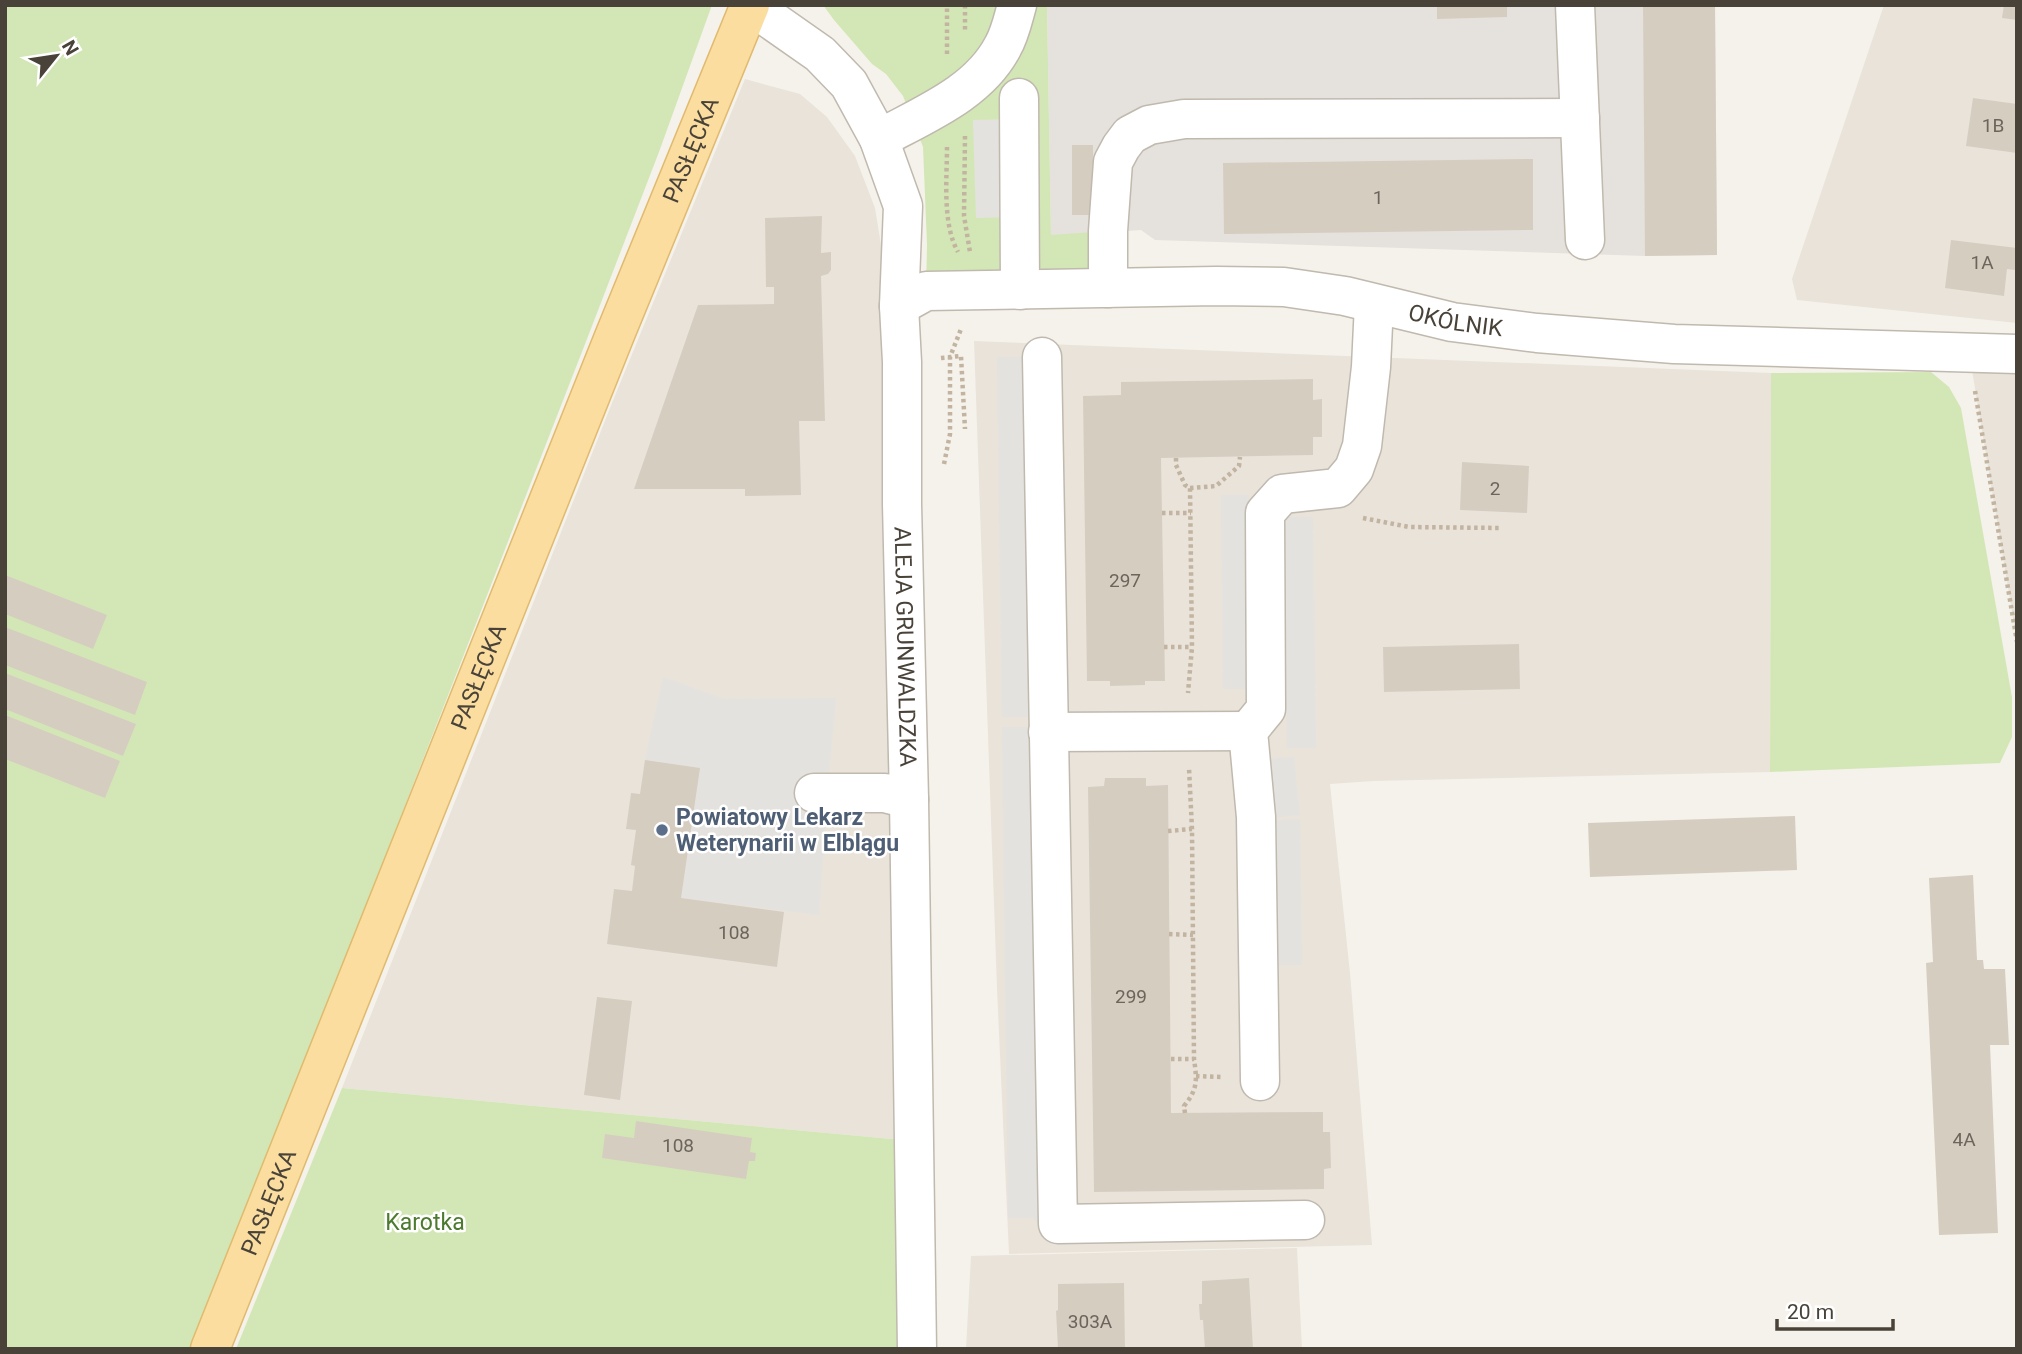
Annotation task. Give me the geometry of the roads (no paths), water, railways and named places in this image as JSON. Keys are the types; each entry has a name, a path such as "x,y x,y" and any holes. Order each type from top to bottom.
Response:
{"main road":[{"name":"PASŁĘCKA","path":"210,1349 608,350 750,5"}],"street":[{"name":"ALEJA GRUNWALDZKA","path":"750,5 820,54 849,84 879,139 903,206 899,306 902,362 901,504 909,799 917,1349"},
{"path":"879,139 946,102 980,78 1005,44 1017,5"},
{"path":"1575,5 1586,240"},
{"path":"1019,98 1020,290"},
{"path":"1108,288 1108,231 1113,162 1130,135 1149,125 1184,119 1580,118"},
{"name":"OKÓLNIK","path":"899,306 926,291 1284,287 1324,292 1452,322 1537,333 1674,344 2017,354"},
{"path":"1260,1081 1256,817 1248,731 1266,709 1265,513 1282,494 1338,488 1354,469 1362,446 1371,366 1374,304"},
{"path":"1042,357 1058,1224 1305,1220"},
{"path":"1048,732 1248,731"},
{"path":"814,793 885,793 909,799"}],"place":[{"name":"Powiatowy Lekarz Weterynarii w Elblągu","path":"662,830"}],"park label":[{"name":"Karotka","path":"425,1222"}]}
